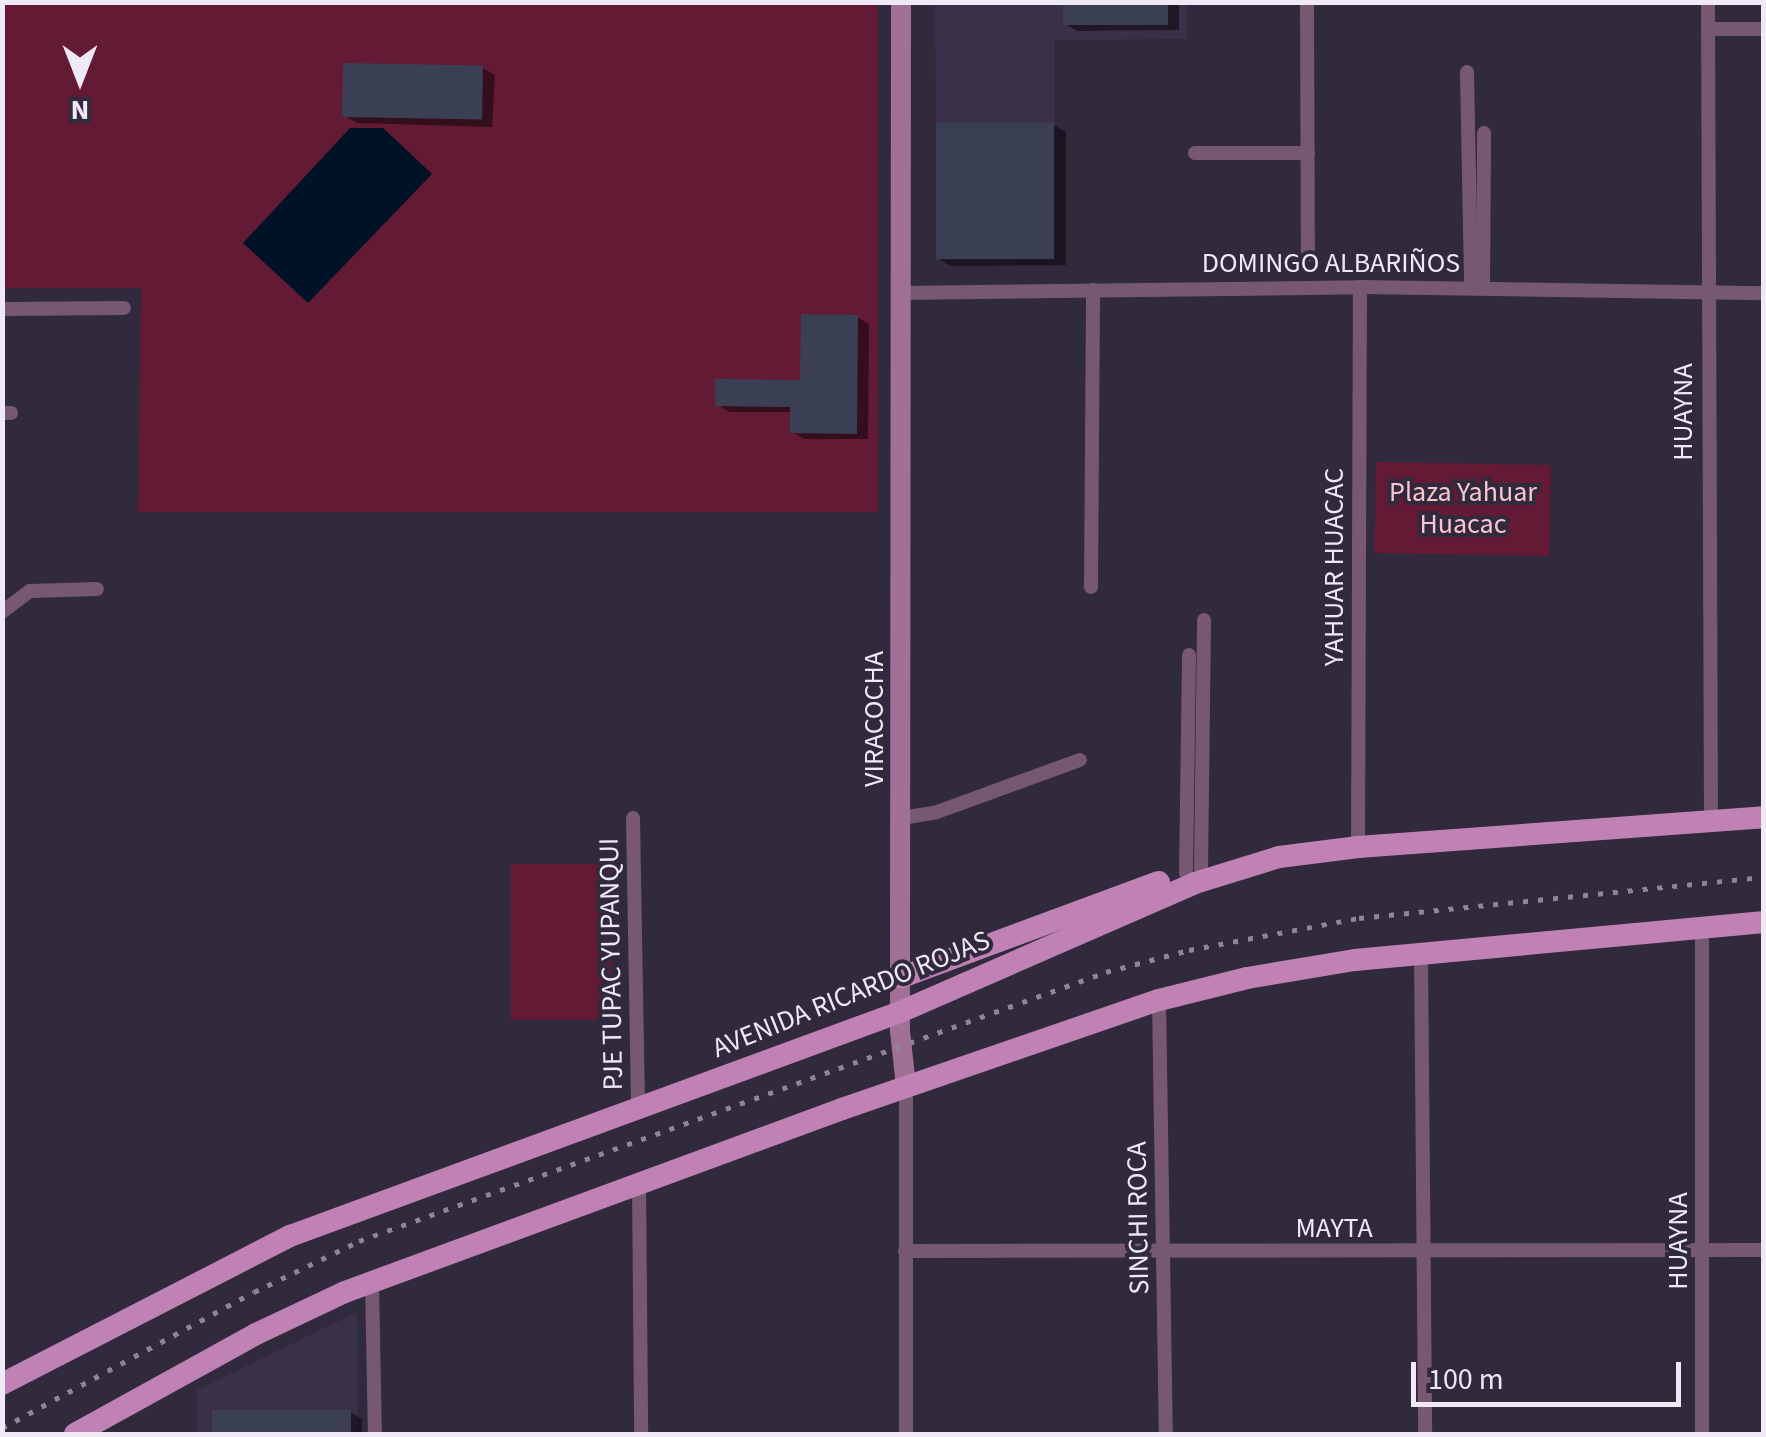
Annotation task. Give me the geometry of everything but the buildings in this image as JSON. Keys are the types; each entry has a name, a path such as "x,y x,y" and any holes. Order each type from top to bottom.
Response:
{"main road":[{"name":"VIRACOCHA","path":"902,2 900,1012 906,1086"},
{"name":"AVENIDA RICARDO ROJAS","path":"2,1384 290,1236 900,1012 1158,897 1280,857 1764,817"},
{"path":"902,977 1193,871 1280,857"},
{"path":"74,1434 273,1326 372,1282 906,1086 1159,1000 1279,971 1764,922"}],"street":[{"path":"1306,2 1308,255"},
{"name":"HUAYNA","path":"1708,2 1711,822"},
{"path":"1708,29 1764,29"},
{"path":"1466,72 1477,288"},
{"path":"1477,288 1484,133"},
{"path":"1196,153 1308,153"},
{"name":"DOMINGO ALBARIÑOS","path":"900,294 1360,287 1764,293"},
{"name":"YAHUAR HUACAC","path":"1358,848 1360,287"},
{"path":"1091,587 1093,290"},
{"path":"2,310 124,308"},
{"path":"2,612 30,590 97,589"},
{"path":"1193,871 1204,620"},
{"path":"1189,655 1193,871"},
{"path":"901,818 937,812 1080,760"},
{"name":"PJE TUPAC YUPANQUI","path":"634,818 638,1109"},
{"name":"HUAYNA","path":"1702,928 1702,1434"},
{"path":"1421,954 1425,1434"},
{"name":"SINCHI ROCA","path":"1159,1000 1166,1434"},
{"name":"VIRACOCHA","path":"906,1086 906,1434"},
{"path":"639,1184 641,1434"},
{"name":"MAYTA","path":"904,1251 1764,1250"},
{"path":"372,1282 375,1434"}],"shaded area":[{"path":"935,3 1187,3 1187,39 1055,40 1055,259 937,260"},
{"path":"357,1312 357,1434 197,1434 197,1390"}],"green space":[{"path":"2,3 878,3 878,512 138,512 141,288 3,288"},
{"name":"Plaza Yahuar Huacac","path":"1376,462 1551,465 1549,556 1374,553"},
{"path":"511,864 611,864 611,1020 511,1020"}],"water":[{"path":"350,128 383,128 432,174 308,303 243,243"}],"railway":[{"path":"2,1428 254,1292 359,1241 1106,972 1189,950 1359,918 1764,877"}]}
